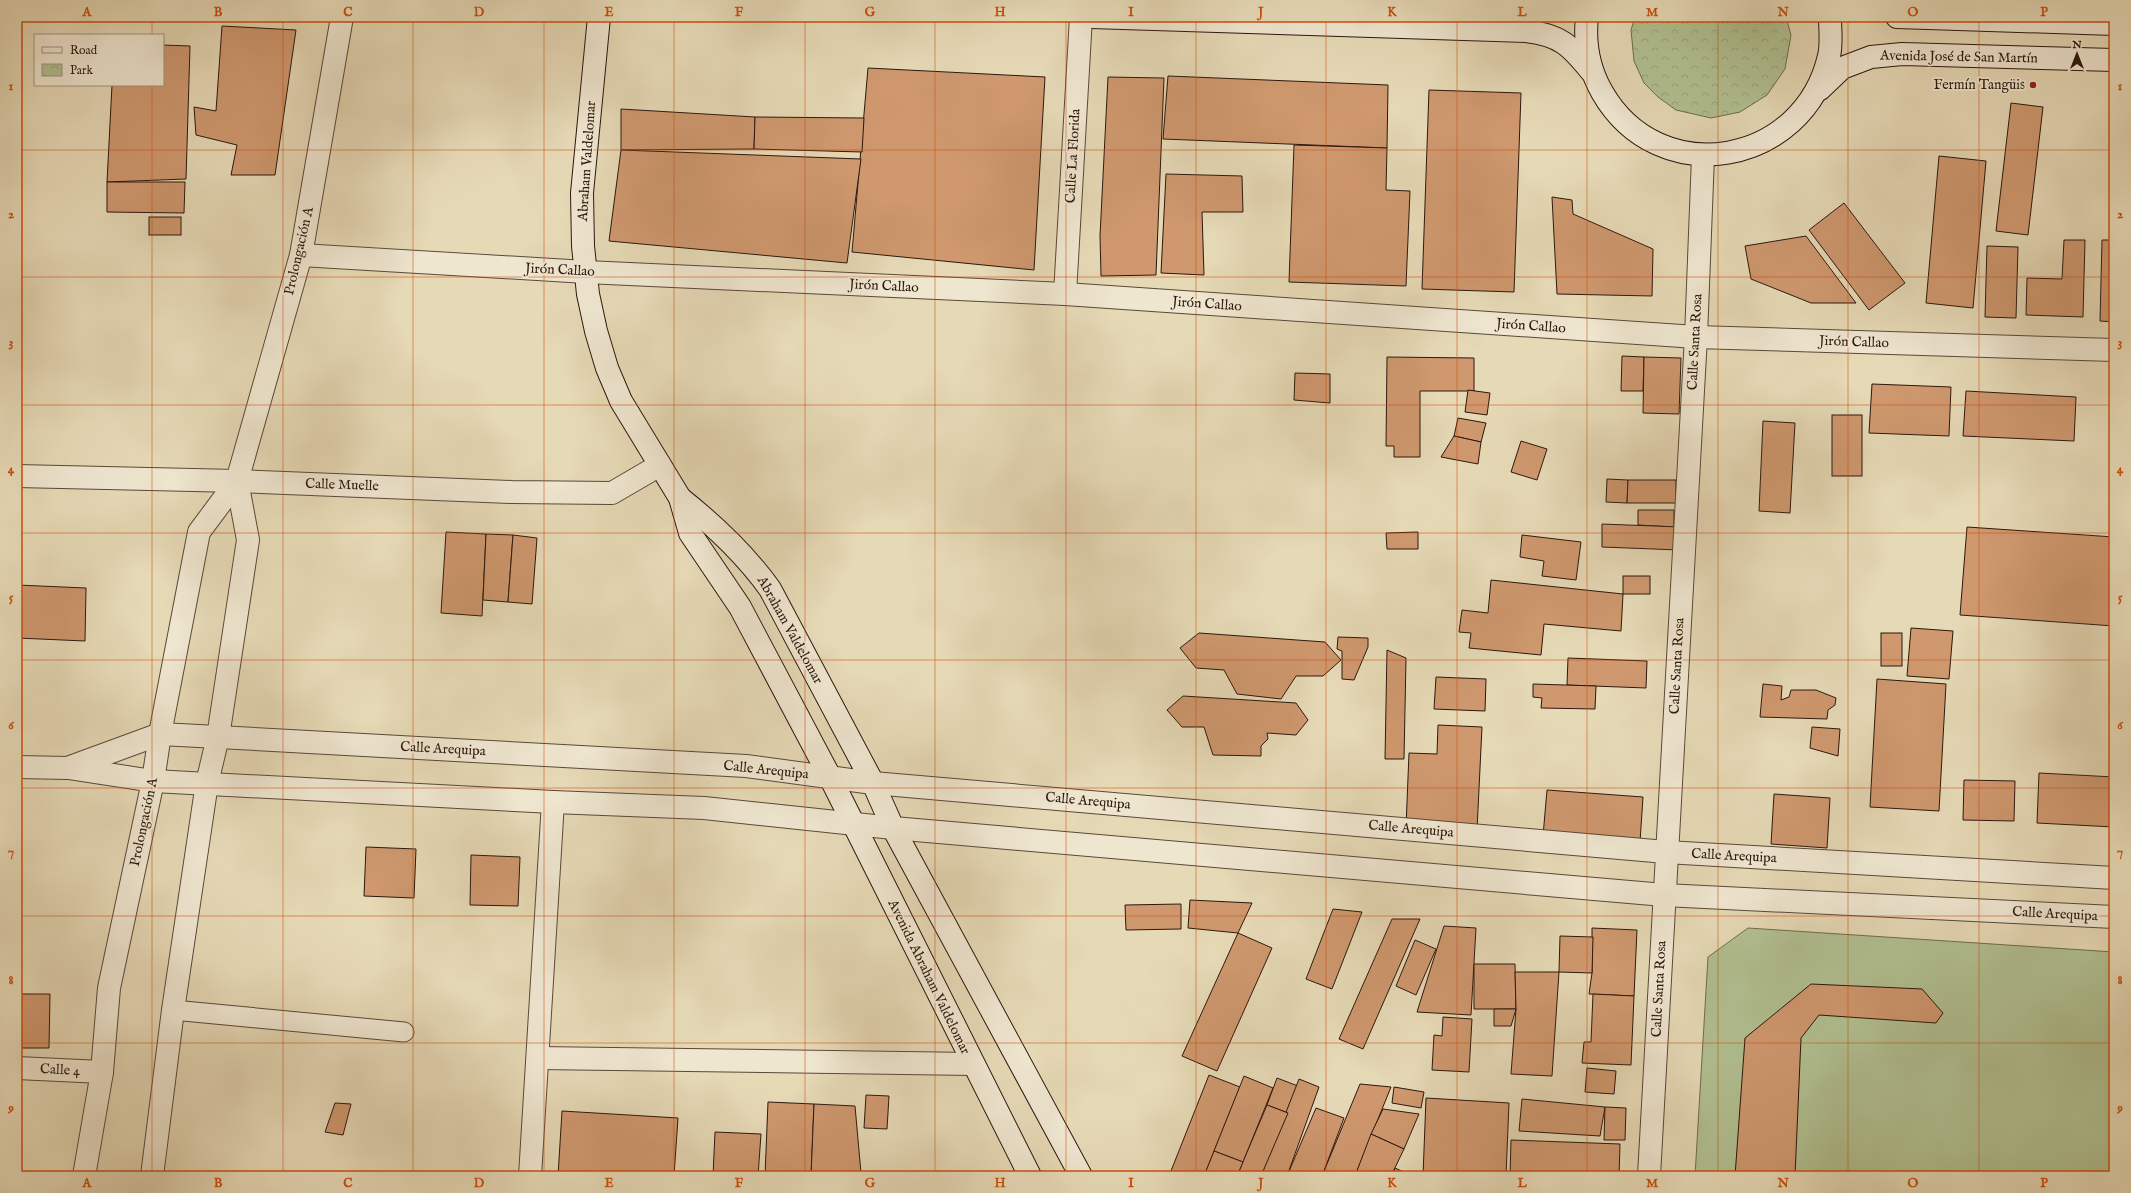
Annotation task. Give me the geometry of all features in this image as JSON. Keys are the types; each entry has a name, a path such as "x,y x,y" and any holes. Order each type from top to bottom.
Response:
{"street":[{"name":"Prolongación A","path":"84,1176 102,1072 109,988 153,781 160,734 199,532 237,481 301,255 342,17"},
{"name":"Abraham Valdelomar","path":"599,17 582,193 586,272 596,331 607,368 621,401 680,498 690,534 740,607 830,776"},
{"name":"Calle La Florida","path":"1065,294 1081,17"},
{"path":"1091,17 1526,31 1546,33 1562,40 1576,52 1592,71 1611,107 1636,132 1667,149 1703,156 1736,153 1768,140 1796,119 1816,92 1830,55 1830,17"},
{"path":"1587,17 1587,49 1592,71"},
{"path":"1897,17 2114,24"},
{"name":"Avenida José de San Martín","path":"1816,92 1842,68 1871,57 1902,54 2114,60"},
{"name":"Calle Santa Rosa","path":"1649,1176 1696,337 1703,156"},
{"name":"Jirón Callao","path":"301,255 586,272 1065,294 1696,337 2114,350"},
{"name":"Calle Muelle","path":"17,476 237,481 512,492 612,493 660,465"},
{"name":"Prolongación A","path":"152,1176 173,1010 207,783 218,737 248,540 237,481"},
{"name":"Abraham Valdelomar","path":"680,498 710,522 756,570 770,590 873,783"},
{"name":"Calle Arequipa","path":"68,768 160,734 218,737 746,766 830,776 873,783 1666,852 2114,878"},
{"path":"17,767 68,768"},
{"name":"Calle Arequipa","path":"68,768 153,781 553,802 704,808 892,828 1664,895 2114,917"},
{"name":"Avenida Abraham Valdelomar","path":"830,776 972,1064 1030,1176"},
{"path":"873,783 892,828 1081,1176"},
{"path":"530,1176 553,802"},
{"path":"538,1058 972,1064"},
{"name":"Calle 4","path":"17,1068 102,1072"}],"lane":[{"path":"173,1010 404,1032"}],"green space":[{"path":"1635,17 1786,17 1791,35 1785,69 1767,95 1740,112 1711,118 1676,110 1658,97 1644,83 1634,61 1631,30"},
{"path":"1748,928 2114,952 2114,1176 1695,1176 1708,957"}],"building":[{"path":"222,26 296,30 275,175 231,175 237,145 196,135 194,107 216,111"},
{"path":"164,45 190,46 186,179 107,182 112,86 164,86"},
{"path":"868,68 1045,77 1034,270 852,252"},
{"path":"1168,76 1388,85 1387,148 1163,139"},
{"path":"1108,77 1164,78 1156,275 1101,276 1100,236"},
{"path":"1429,90 1521,93 1514,292 1422,289"},
{"path":"2011,103 2043,107 2028,235 1996,231"},
{"path":"621,109 755,117 754,149 621,150"},
{"path":"755,117 864,118 862,152 754,149"},
{"path":"1294,145 1387,148 1386,190 1410,191 1406,286 1289,282"},
{"path":"621,150 861,159 847,263 609,241"},
{"path":"1939,156 1986,161 1973,308 1926,303"},
{"path":"1166,174 1242,176 1243,212 1202,212 1204,275 1161,273"},
{"path":"107,182 185,182 184,213 107,212"},
{"path":"1552,197 1572,200 1573,214 1653,249 1652,296 1557,294"},
{"path":"1844,203 1905,283 1869,310 1809,230"},
{"path":"149,217 181,217 181,235 149,235"},
{"path":"1806,236 1856,303 1811,303 1751,279 1745,246"},
{"path":"2064,240 2085,240 2083,317 2026,315 2027,278 2062,279"},
{"path":"2102,240 2114,240 2114,322 2100,321"},
{"path":"1987,246 2018,247 2016,318 1985,317"},
{"path":"1622,356 1644,357 1643,391 1621,391"},
{"path":"1387,357 1474,358 1474,391 1420,391 1420,457 1394,457 1394,446 1386,446"},
{"path":"1644,357 1681,358 1679,414 1643,413"},
{"path":"1295,373 1330,374 1330,403 1294,400"},
{"path":"1872,384 1951,387 1949,436 1869,433"},
{"path":"1468,390 1490,393 1487,415 1465,412"},
{"path":"1966,391 2076,397 2074,441 1963,436"},
{"path":"1832,415 1862,415 1862,476 1832,476"},
{"path":"1458,418 1486,423 1481,442 1454,436"},
{"path":"1763,421 1795,423 1790,513 1759,511"},
{"path":"1454,436 1481,442 1478,464 1441,457"},
{"path":"1521,441 1547,449 1537,480 1511,472"},
{"path":"1607,479 1628,480 1627,503 1606,502"},
{"path":"1628,480 1676,480 1676,503 1627,503"},
{"path":"1638,510 1674,510 1674,527 1638,525"},
{"path":"1602,524 1680,527 1679,550 1602,547"},
{"path":"1967,527 2114,537 2114,626 1960,615"},
{"path":"446,532 486,534 482,616 441,613"},
{"path":"1418,532 1418,549 1387,549 1386,533"},
{"path":"486,534 513,535 508,602 483,600"},
{"path":"513,535 537,538 532,604 508,602"},
{"path":"1522,535 1581,542 1576,580 1542,576 1544,561 1520,557"},
{"path":"1623,576 1650,576 1650,594 1623,594"},
{"path":"1491,580 1623,594 1621,631 1544,624 1541,655 1469,648 1471,633 1459,632 1462,610 1488,613"},
{"path":"17,585 86,588 85,641 17,638"},
{"path":"1911,628 1953,631 1949,679 1907,676"},
{"path":"1199,633 1325,642 1341,660 1323,676 1296,676 1281,699 1237,694 1224,670 1196,668 1180,648"},
{"path":"1881,633 1902,633 1902,666 1881,666"},
{"path":"1338,637 1368,638 1368,647 1354,680 1342,679 1342,651 1337,649"},
{"path":"1387,650 1406,658 1404,759 1385,759"},
{"path":"1568,658 1647,661 1646,688 1567,685"},
{"path":"1436,677 1486,679 1485,711 1434,709"},
{"path":"1877,679 1946,684 1939,811 1870,807"},
{"path":"1533,684 1596,686 1595,709 1541,708 1542,698 1533,697"},
{"path":"1763,684 1782,686 1781,700 1789,697 1791,690 1816,690 1836,698 1835,705 1828,710 1827,719 1760,717"},
{"path":"1183,696 1296,703 1308,720 1296,735 1267,733 1268,739 1261,746 1261,756 1213,755 1204,727 1182,727 1167,710"},
{"path":"1438,725 1482,727 1477,830 1406,827 1409,753 1437,754"},
{"path":"1812,727 1840,729 1838,756 1810,748"},
{"path":"2039,773 2114,777 2114,827 2037,823"},
{"path":"1964,780 2015,781 2014,821 1963,820"},
{"path":"1547,790 1643,797 1640,842 1543,836"},
{"path":"1774,794 1830,798 1827,848 1771,844"},
{"path":"366,847 416,849 414,898 364,896"},
{"path":"471,855 520,857 518,906 470,905"},
{"path":"1190,900 1252,903 1238,933 1188,928"},
{"path":"1181,904 1181,929 1126,930 1125,905"},
{"path":"1333,909 1362,912 1332,989 1306,979"},
{"path":"1392,919 1420,919 1363,1049 1339,1039"},
{"path":"1444,926 1476,928 1471,1015 1417,1012"},
{"path":"1592,928 1637,930 1634,996 1589,994 1592,973"},
{"path":"1238,933 1272,948 1217,1071 1182,1056"},
{"path":"1560,936 1593,937 1592,973 1559,972"},
{"path":"1415,940 1436,949 1416,995 1396,986"},
{"path":"1474,964 1515,964 1516,1009 1474,1009"},
{"path":"1515,972 1559,972 1552,1076 1511,1074 1516,1009"},
{"path":"1811,984 1922,989 1943,1013 1936,1023 1819,1015 1801,1038 1795,1176 1735,1176 1745,1038"},
{"path":"17,994 50,994 49,1048 17,1048"},
{"path":"1593,994 1634,996 1631,1065 1582,1063 1584,1042 1591,1042"},
{"path":"1494,1009 1516,1009 1511,1026 1494,1026"},
{"path":"1443,1017 1472,1019 1469,1072 1432,1070 1434,1035 1442,1036"},
{"path":"1587,1068 1616,1071 1614,1094 1585,1092"},
{"path":"1209,1075 1240,1087 1204,1176 1169,1176"},
{"path":"1244,1076 1273,1088 1243,1162 1214,1151"},
{"path":"1277,1078 1298,1086 1288,1113 1267,1105"},
{"path":"1299,1079 1319,1087 1287,1176 1261,1176"},
{"path":"1360,1084 1391,1087 1355,1176 1322,1176"},
{"path":"1394,1087 1424,1092 1421,1108 1392,1103"},
{"path":"866,1095 889,1096 887,1129 864,1128"},
{"path":"1426,1098 1509,1103 1506,1176 1423,1176"},
{"path":"1522,1099 1605,1107 1600,1136 1519,1131"},
{"path":"768,1102 814,1104 811,1176 765,1176"},
{"path":"335,1103 351,1104 343,1135 325,1132"},
{"path":"814,1104 855,1106 861,1173 957,1173 959,1176 811,1176"},
{"path":"1267,1105 1288,1113 1261,1176 1237,1176"},
{"path":"1605,1107 1626,1108 1625,1140 1604,1140"},
{"path":"1316,1108 1344,1118 1322,1176 1287,1176"},
{"path":"1383,1109 1419,1114 1404,1149 1371,1134"},
{"path":"562,1111 678,1118 674,1176 558,1176"},
{"path":"715,1132 761,1134 758,1176 713,1176"},
{"path":"1371,1134 1404,1149 1391,1176 1355,1176"},
{"path":"1511,1140 1620,1144 1619,1176 1510,1176"},
{"path":"1214,1151 1243,1162 1237,1176 1204,1176"},
{"path":"1395,1168 1412,1176 1392,1176"}],"place":[{"name":"Fermín Tangüis","path":"2033,85"}]}
